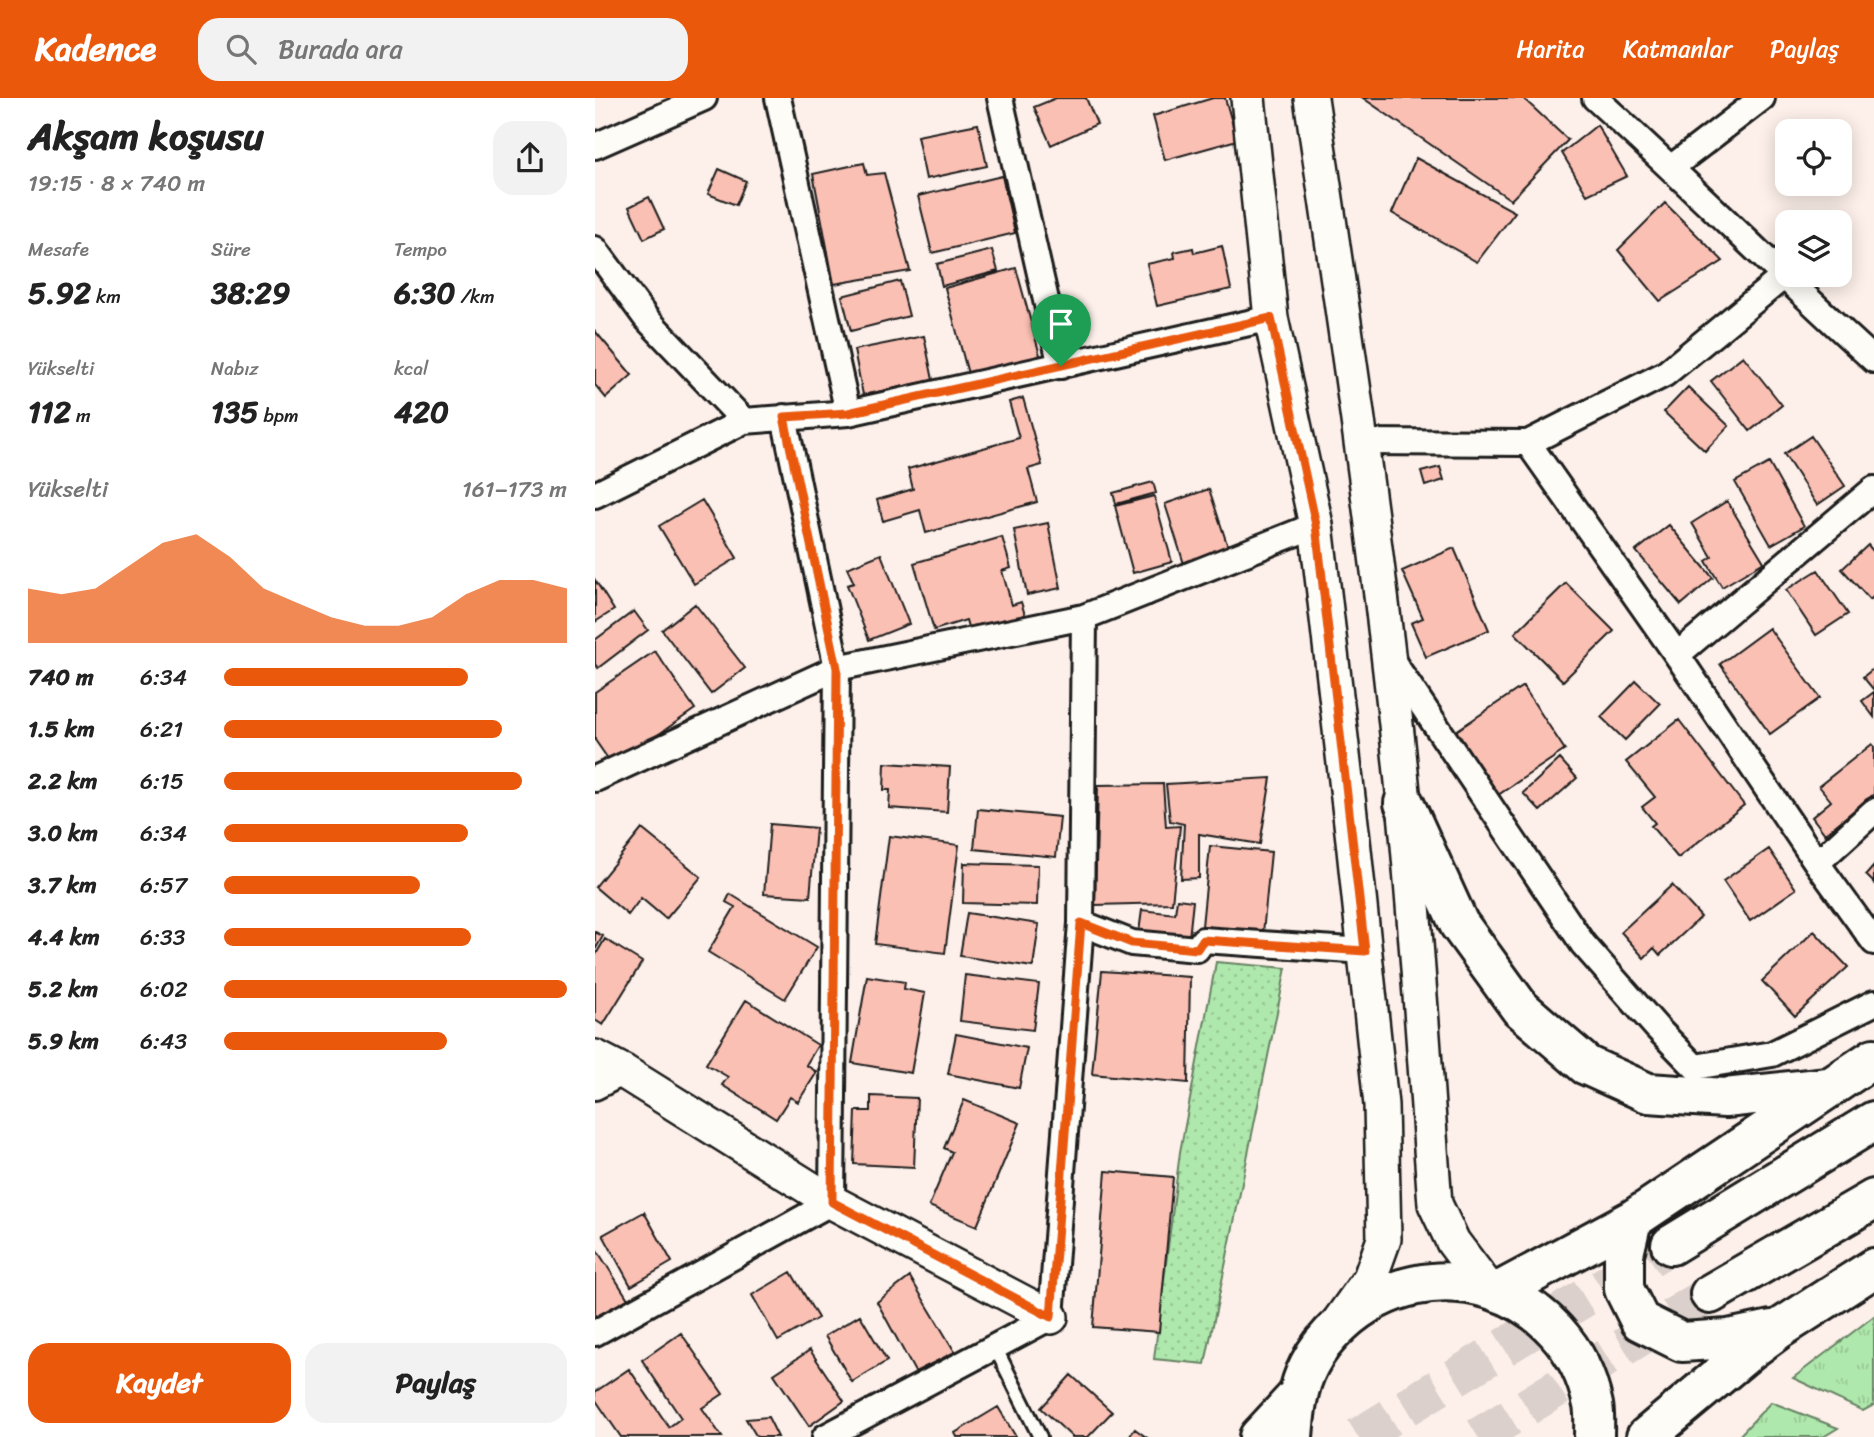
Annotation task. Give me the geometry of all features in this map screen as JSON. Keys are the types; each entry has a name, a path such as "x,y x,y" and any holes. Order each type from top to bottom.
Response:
{"highway":[{"path":"1404,803 1459,924 1520,1008 1586,1066 1648,1093 1725,1098 1828,1087"},
{"path":"1492,1289 1632,1220 1874,1058"},
{"path":"1671,1245 1874,1121"},
{"path":"1710,1294 1874,1199"},
{"path":"1632,1220 1624,1254 1624,1289 1640,1321 1682,1342 1728,1339 1779,1329"},
{"path":"1646,1437 1749,1351 1874,1268"},
{"path":"1293,1437 1297,1396 1309,1365 1327,1337 1360,1307 1399,1288 1443,1281 1492,1289 1525,1304 1557,1332 1580,1367 1593,1406 1594,1437"},
{"path":"1258,1437 1297,1396"}],"main road":[{"path":"1248,98 1271,318 1316,525 1381,1105 1384,1239 1370,1278 1327,1337"},
{"path":"1311,98 1362,442 1404,803 1435,1204 1453,1242 1492,1289"},
{"path":"595,1057 624,1072 832,1202 1051,1317"}],"street":[{"path":"595,146 704,98"},
{"path":"778,98 848,413"},
{"path":"1000,98 1061,366"},
{"path":"1595,98 1672,167 1775,269"},
{"path":"1672,167 1762,98"},
{"path":"595,249 646,318 744,421"},
{"path":"1362,442 1528,443 1665,374 1775,284"},
{"path":"1794,287 1874,360"},
{"path":"595,495 744,421 848,413 1271,318"},
{"path":"595,1333 832,1202 837,668 784,417"},
{"path":"1528,443 1677,654 1817,863 1874,942"},
{"path":"1677,654 1874,489"},
{"path":"595,779 837,668 1084,617 1316,525"},
{"path":"825,1437 1051,1317 1081,923 1084,617"},
{"path":"1387,652 1583,944 1695,1067 1772,1054 1874,1003"},
{"path":"1817,863 1874,811"},
{"path":"1081,923 1132,943 1197,949 1203,940 1365,951"},
{"path":"595,1087 624,1072"}],"lane":[{"path":"995,1347 1040,1437"}],"green space":[{"path":"1216,962 1286,968 1205,1364 1154,1359 1180,1152"},
{"path":"1874,1316 1874,1405 1863,1411 1793,1378"},
{"path":"1771,1402 1838,1428 1823,1437 1738,1437"}],"building":[{"path":"1056,98 1086,98 1097,124 1051,145 1034,107"},
{"path":"1213,98 1225,98 1237,140 1165,160 1153,116"},
{"path":"1363,98 1523,98 1568,140 1511,200"},
{"path":"978,124 987,166 926,179 917,136"},
{"path":"1597,125 1627,176 1587,195 1562,153"},
{"path":"1416,158 1515,212 1477,262 1392,213"},
{"path":"864,163 867,175 884,173 910,271 834,284 813,174"},
{"path":"719,169 746,181 736,205 708,194"},
{"path":"1002,176 1015,233 932,253 918,196"},
{"path":"649,197 664,229 644,239 629,207"},
{"path":"1665,203 1723,261 1660,301 1618,250"},
{"path":"1222,246 1231,289 1157,306 1147,264 1175,258 1174,252 1193,248 1194,253"},
{"path":"992,250 998,271 942,286 937,264"},
{"path":"1016,268 1043,366 971,385 945,288"},
{"path":"900,281 909,316 851,331 842,296"},
{"path":"595,331 632,375 606,398 595,385"},
{"path":"924,336 933,380 863,395 854,350"},
{"path":"1743,356 1782,405 1750,431 1711,381"},
{"path":"1688,387 1729,426 1705,451 1664,412"},
{"path":"1023,398 1042,465 1028,469 1037,502 926,533 920,510 883,521 877,500 913,489 908,469 1019,438 1009,402"},
{"path":"1811,436 1845,486 1817,505 1784,454"},
{"path":"1769,463 1804,526 1771,545 1735,482"},
{"path":"1440,467 1444,480 1425,486 1421,472"},
{"path":"1153,482 1156,493 1116,504 1113,493"},
{"path":"1209,489 1230,553 1185,567 1165,504"},
{"path":"1154,496 1172,562 1133,573 1115,506"},
{"path":"702,500 737,558 694,584 659,526"},
{"path":"1727,501 1764,562 1722,587 1706,561 1712,557 1692,523"},
{"path":"1048,523 1061,588 1027,595 1014,530"},
{"path":"1669,525 1713,578 1681,605 1636,551"},
{"path":"1002,537 1011,568 1002,571 1012,605 1021,602 1026,618 970,634 966,620 934,630 914,563"},
{"path":"1868,545 1874,552 1874,596 1870,600 1842,569"},
{"path":"1454,548 1489,630 1426,657 1411,623 1423,618 1402,571"},
{"path":"881,554 909,624 869,640 847,585 854,583 847,568"},
{"path":"1818,570 1848,614 1816,635 1786,590"},
{"path":"595,580 614,610 595,622"},
{"path":"1566,583 1614,631 1563,681 1515,633"},
{"path":"695,604 745,668 711,694 662,630"},
{"path":"634,611 648,630 598,668 595,664 595,640"},
{"path":"1769,628 1820,698 1770,734 1720,664"},
{"path":"655,651 695,709 613,766 595,740 595,692"},
{"path":"1874,668 1874,689 1873,689 1863,677"},
{"path":"1636,681 1660,704 1625,740 1601,717"},
{"path":"1523,686 1565,750 1498,795 1456,731"},
{"path":"1874,692 1874,717 1862,701"},
{"path":"1679,720 1744,805 1678,858 1651,826 1655,823 1642,807 1655,797 1626,762"},
{"path":"1872,744 1874,794 1825,834 1812,817 1831,801 1819,786"},
{"path":"1560,759 1577,778 1540,811 1523,793"},
{"path":"885,763 950,767 947,812 889,808 890,790 884,790"},
{"path":"1271,778 1260,844 1199,834 1199,878 1181,879 1184,824 1170,821 1166,784"},
{"path":"1163,784 1166,827 1180,826 1172,903 1095,905 1098,785"},
{"path":"978,809 1060,817 1056,857 974,849"},
{"path":"770,824 816,828 810,897 764,894"},
{"path":"642,829 701,877 666,919 641,898 628,915 595,887"},
{"path":"889,836 959,845 945,953 875,944"},
{"path":"1210,846 1271,852 1263,933 1202,926"},
{"path":"1769,849 1796,889 1750,921 1723,881"},
{"path":"964,863 1038,865 1037,905 963,903"},
{"path":"1874,866 1874,883 1866,875"},
{"path":"1672,885 1701,917 1660,955 1654,948 1644,958 1621,932"},
{"path":"730,894 817,947 785,999 708,952 735,907 726,902"},
{"path":"1177,899 1193,901 1189,938 1139,932 1142,910 1175,914"},
{"path":"967,913 1039,924 1033,967 960,956"},
{"path":"1814,931 1848,967 1795,1016 1762,981"},
{"path":"595,932 603,936 595,950"},
{"path":"605,939 642,962 603,1025 595,1020 595,956"},
{"path":"1102,971 1190,977 1188,1083 1092,1074"},
{"path":"965,975 1039,984 1033,1030 960,1021"},
{"path":"867,976 905,982 904,989 925,993 911,1073 852,1063"},
{"path":"746,1000 818,1045 806,1065 817,1072 798,1102 790,1097 776,1119 722,1085 728,1077 706,1064"},
{"path":"956,1034 1027,1048 1019,1088 948,1074"},
{"path":"871,1096 917,1098 914,1167 854,1164 856,1111 871,1111"},
{"path":"964,1100 1020,1123 977,1226 929,1206 952,1152 944,1148"},
{"path":"1106,1171 1173,1177 1159,1332 1093,1327"},
{"path":"644,1212 672,1262 631,1286 603,1235"},
{"path":"595,1247 628,1299 597,1319 595,1317"},
{"path":"791,1272 818,1318 778,1341 752,1295"},
{"path":"910,1277 955,1352 915,1372 877,1302"},
{"path":"860,1315 887,1361 852,1382 825,1336"},
{"path":"681,1333 723,1394 702,1408 722,1437 621,1437 595,1399 595,1392 629,1369 669,1427 681,1418 642,1360"},
{"path":"810,1350 844,1401 809,1426 774,1374"},
{"path":"1071,1375 1112,1412 1088,1437 1072,1437 1041,1408"},
{"path":"998,1407 1016,1437 957,1437 955,1433"},
{"path":"768,1417 778,1437 757,1437 746,1419"},
{"path":"1135,1429 1146,1437 1129,1437"}],"tunnel":[{"path":"1358,1437 1671,1245"},
{"path":"1478,1437 1710,1294"}],"route":[{"path":"1271,318 1316,525 1365,951 1203,940 1197,949 1132,943 1081,923 1051,1317 832,1202 837,668 784,417 848,413 1061,366 1271,318"}]}
